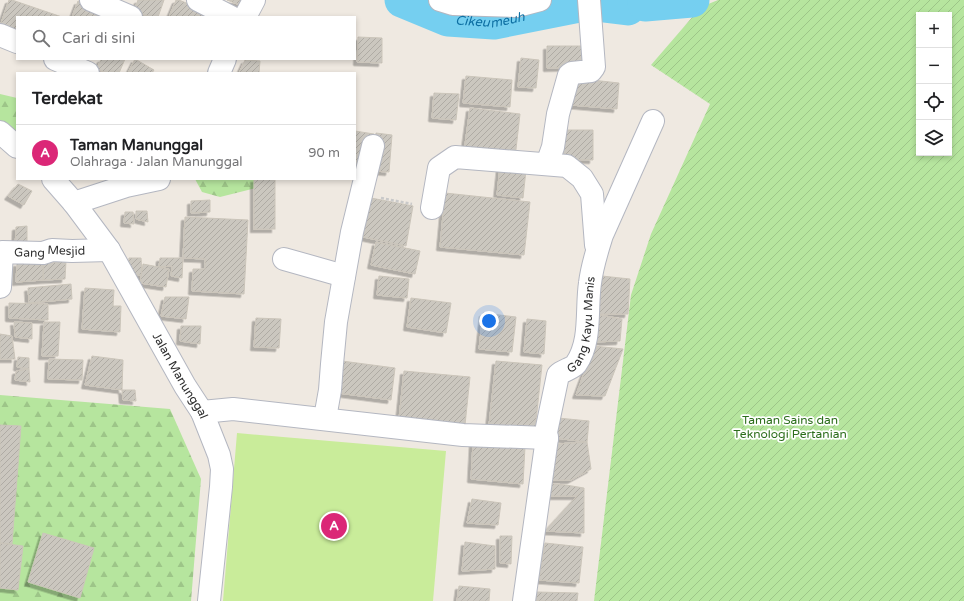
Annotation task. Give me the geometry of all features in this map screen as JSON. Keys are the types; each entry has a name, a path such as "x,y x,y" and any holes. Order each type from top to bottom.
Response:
{"street":[{"path":"91,0 129,16"},
{"path":"198,0 229,16"},
{"path":"246,16 254,0"},
{"path":"440,0 453,4 517,6 540,0"},
{"path":"547,164 553,147 558,114 569,76 572,73 591,71 594,67 589,0"},
{"path":"0,35 16,42"},
{"path":"57,60 86,72"},
{"path":"219,72 225,60"},
{"name":"Gang Kayu Manis","path":"524,601 546,432 558,375 561,372 575,366 584,350 589,284 592,265 602,235 653,121"},
{"path":"0,132 16,146"},
{"path":"325,418 330,390 336,322 344,276 352,232 374,146"},
{"path":"432,208 439,168 455,157 567,166 582,178 592,194 596,253"},
{"name":"Jalan Manunggal","path":"54,180 74,203 109,250 185,386 202,412 219,454 222,469 221,487 209,601"},
{"path":"74,203 126,186 154,180"},
{"name":"Gang Mesjid","path":"0,287 2,252 43,253 52,250 109,250"},
{"path":"284,259 344,276"},
{"path":"202,412 233,409 325,418 463,435 546,438"}],"path":[{"path":"361,194 432,208"}],"green space":[{"name":"Taman Sains dan Teknologi Pertanian","path":"718,0 964,0 964,601 594,601 631,295 651,234 710,104 651,65 701,7"},
{"path":"0,94 16,98 16,140 0,131"},
{"path":"196,180 265,180 256,188 220,197 202,192"},
{"path":"0,395 170,409 201,479 191,601 0,601"},
{"path":"237,433 446,451 433,601 223,601"}],"building":[{"path":"9,0 59,16 16,16 16,34 0,26"},
{"path":"138,0 164,0 158,16 147,16 134,11"},
{"path":"176,0 179,0 217,16 169,16"},
{"path":"227,0 248,0 245,7"},
{"path":"78,1 82,2 102,16 72,16"},
{"path":"358,37 382,38 382,63 357,62"},
{"path":"547,46 591,46 591,67 547,68"},
{"path":"521,58 539,60 536,88 518,87"},
{"path":"101,60 125,60 119,72 104,72 97,69"},
{"path":"134,60 154,70 153,72 128,72"},
{"path":"245,60 260,61 259,72 239,72"},
{"path":"466,76 512,80 510,107 463,103"},
{"path":"574,78 619,83 617,109 571,105"},
{"path":"434,93 459,94 456,120 432,118"},
{"path":"470,108 520,114 515,158 464,152"},
{"path":"558,130 593,130 593,160 558,159"},
{"path":"356,131 374,134 364,167 356,164"},
{"path":"376,133 392,135 389,172 373,171"},
{"path":"500,167 526,170 523,198 497,195"},
{"path":"254,180 275,180 275,229 254,229"},
{"path":"18,184 32,191 24,205 8,196"},
{"path":"445,193 530,202 524,255 440,247"},
{"path":"371,198 413,206 406,246 363,237"},
{"path":"210,200 210,212 191,213 191,201"},
{"path":"136,211 147,211 148,222 136,219"},
{"path":"125,212 133,212 134,224 124,223"},
{"path":"185,217 248,220 244,294 192,291 193,269 205,269 205,259 183,258"},
{"path":"27,226 27,247 15,248 16,227"},
{"path":"376,242 420,251 415,274 371,265"},
{"path":"129,258 141,258 142,275 128,274"},
{"path":"160,258 183,258 182,278 171,276 172,266 159,267"},
{"path":"66,261 65,279 43,280 43,264"},
{"path":"17,263 43,264 43,280 16,282"},
{"path":"143,264 169,269 166,287 140,283"},
{"path":"379,276 409,279 407,298 377,295"},
{"path":"602,276 630,279 628,314 594,314"},
{"path":"71,284 72,299 29,303 28,288"},
{"path":"85,288 114,290 113,306 121,306 120,332 82,329"},
{"path":"165,297 189,297 186,319 161,316"},
{"path":"411,298 451,303 446,333 407,327"},
{"path":"9,303 48,304 48,320 9,318"},
{"path":"483,313 516,317 512,352 479,349"},
{"path":"594,314 622,319 620,341 592,342"},
{"path":"256,318 281,319 279,348 254,347"},
{"path":"527,319 546,321 544,354 524,352"},
{"path":"14,322 32,323 32,339 15,337"},
{"path":"44,322 60,322 58,356 42,356"},
{"path":"181,326 201,326 200,344 180,341"},
{"path":"0,334 12,336 15,359 0,359"},
{"path":"594,346 623,349 605,396 576,395"},
{"path":"92,356 123,360 122,390 85,385"},
{"path":"18,357 29,358 29,369 17,367"},
{"path":"49,359 83,360 82,380 48,379"},
{"path":"342,361 395,368 391,400 338,393"},
{"path":"496,361 542,365 535,430 489,425"},
{"path":"29,369 30,382 15,380 16,371"},
{"path":"404,371 470,377 465,425 399,419"},
{"path":"122,390 135,390 136,401 123,400"},
{"path":"558,418 589,421 587,442 555,438"},
{"path":"0,425 21,426 12,544 0,543"},
{"path":"587,442 591,469 571,480 552,480 556,444"},
{"path":"473,443 525,447 523,484 471,479"},
{"path":"544,483 584,488 577,496 543,496"},
{"path":"584,488 584,533 545,531 577,496"},
{"path":"472,499 501,503 498,525 467,523"},
{"path":"43,533 94,548 80,598 28,582"},
{"path":"500,536 512,536 511,564 500,563"},
{"path":"465,542 495,546 495,569 462,571"},
{"path":"0,543 23,546 18,590 0,588"},
{"path":"545,543 583,547 579,583 539,580"},
{"path":"459,586 490,589 489,601 457,601"},
{"path":"537,592 578,593 577,601 536,601"}],"waterway":[{"name":"Cikeumeuh","path":"402,0 448,19 494,22 579,5"},
{"name":"Cikeumeuh","path":"645,4 692,0"},
{"name":"Cikeumeuh","path":"595,4 628,8"}],"place":[{"name":"Taman Manunggal","path":"334,526"}]}
